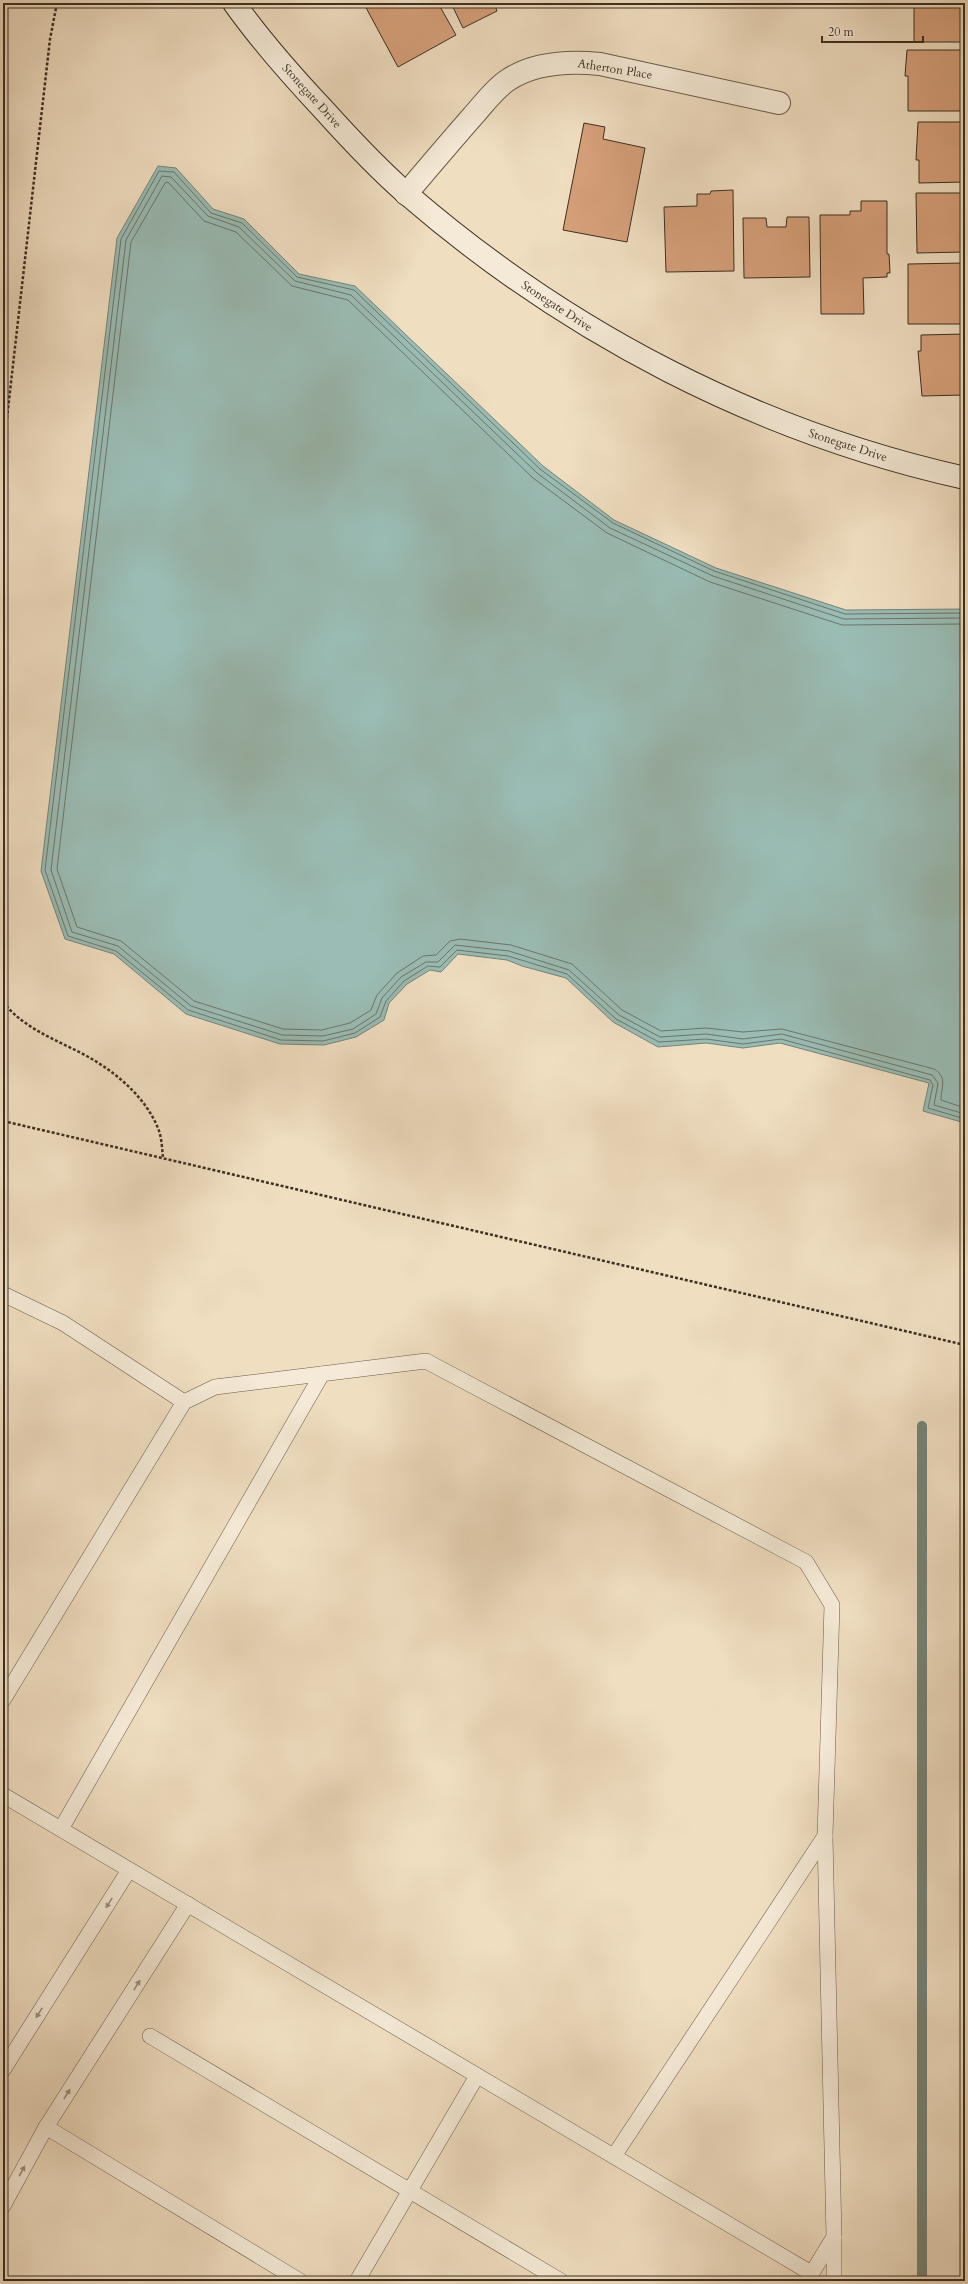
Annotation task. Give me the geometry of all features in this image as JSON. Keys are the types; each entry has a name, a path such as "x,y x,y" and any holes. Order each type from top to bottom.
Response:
{"street":[{"name":"Stonegate Drive","path":"234,3 295,79 358,147 406,194 503,270 576,320 637,356 713,393 776,420 894,460 965,478"},
{"name":"Atherton Place","path":"406,194 488,99 508,80 532,69 554,63 577,62 600,64 780,103"}],"lane":[{"path":"3,1294 63,1323 184,1402"},
{"path":"3,1700 184,1402 215,1387 426,1361 806,1562 832,1605 825,1836 834,2281"},
{"path":"61,1828 322,1374"},
{"path":"3,1795 614,2156 809,2277 834,2237"},
{"path":"614,2156 825,1836"},
{"path":"3,2070 130,1870"},
{"path":"3,2206 46,2127 188,1904"},
{"path":"150,2036 561,2281"},
{"path":"357,2281 477,2076"},
{"path":"46,2127 300,2281"}],"path":[{"path":"3,454 50,39 57,3"},
{"path":"3,1002 22,1021 35,1030 100,1063 130,1088 158,1128 163,1158"},
{"path":"3,1121 965,1345"}],"water":[{"path":"158,166 176,168 213,209 244,219 299,274 355,286 543,466 614,520 716,568 846,610 965,609 965,1123 923,1111 929,1083 780,1043 743,1048 706,1043 658,1047 613,1022 566,978 522,966 507,960 458,954 441,972 430,970 407,984 389,1003 384,1020 356,1037 324,1045 280,1044 186,1014 114,954 65,939 41,871 117,238"}],"building":[{"path":"438,3 456,35 398,67 364,4"},
{"path":"451,3 494,3 497,11 463,28"},
{"path":"675,3 712,3 712,7 675,7"},
{"path":"914,3 965,3 965,42 914,42"},
{"path":"907,50 965,50 965,111 908,111 908,76 905,76"},
{"path":"918,122 965,122 965,182 919,183 919,160 916,160"},
{"path":"584,123 605,127 603,139 645,148 627,242 563,230"},
{"path":"733,190 734,271 666,272 664,207 697,206 697,194 710,194 711,191"},
{"path":"916,193 965,193 965,252 917,253"},
{"path":"861,201 887,201 887,254 889,254 890,273 887,273 887,277 863,278 864,314 821,314 820,215 850,215 850,211 861,211"},
{"path":"787,217 809,217 810,277 744,278 743,218 766,218 767,227 786,227"},
{"path":"965,263 965,324 908,324 908,264"},
{"path":"965,334 965,395 922,396 918,351 921,351 921,335"}],"waterway":[{"path":"922,1426 922,2281"}]}
